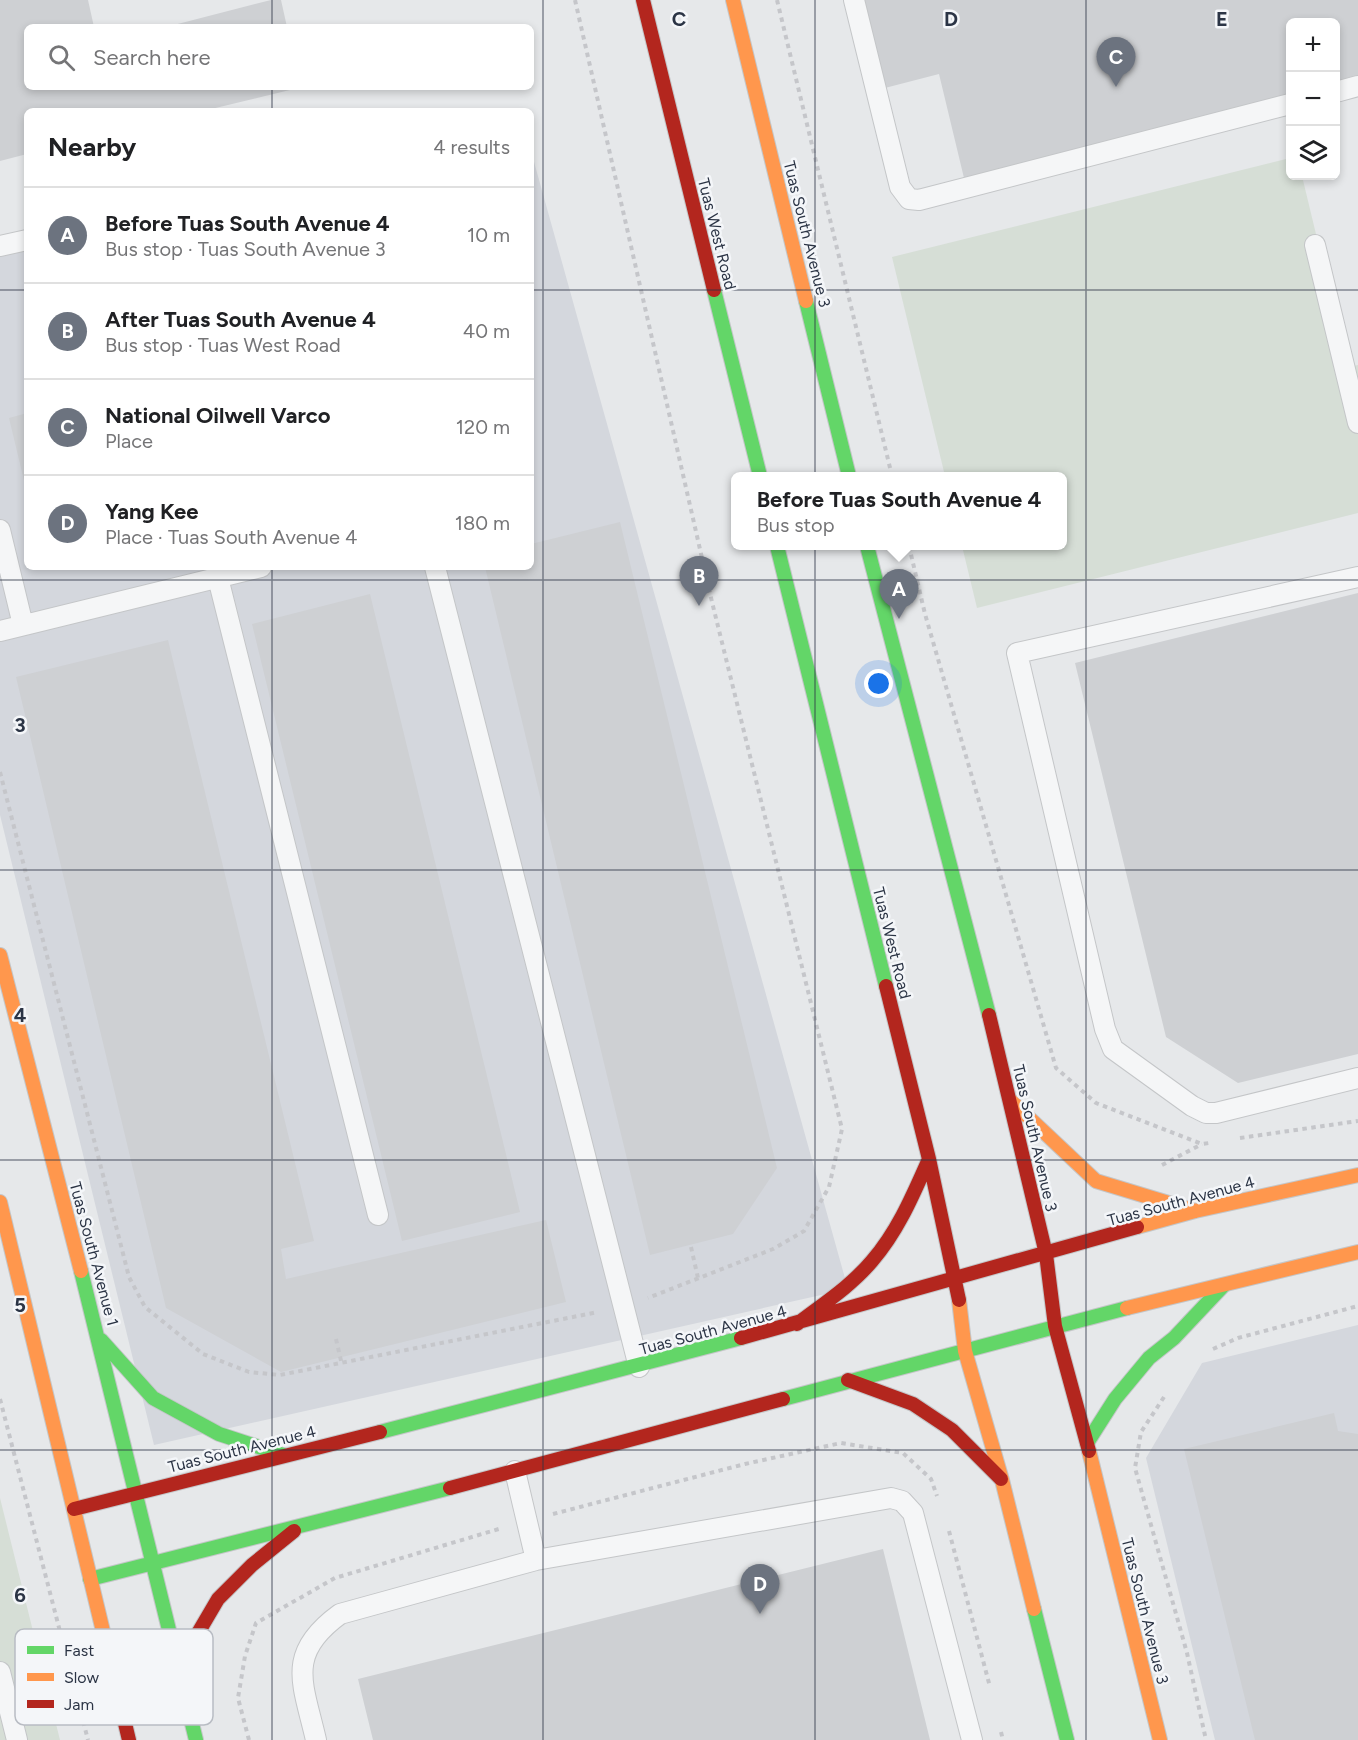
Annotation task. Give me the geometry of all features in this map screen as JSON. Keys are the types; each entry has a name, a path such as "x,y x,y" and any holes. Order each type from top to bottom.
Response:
{"main road":[{"name":"Tuas West Road","path":"643,0 759,472"},
{"name":"Tuas South Avenue 3","path":"733,0 848,472"},
{"name":"Tuas West Road","path":"778,550 929,1159 957,1280 965,1351"},
{"name":"Tuas South Avenue 3","path":"868,550 1011,1101 1046,1254 1055,1326 1087,1443 1160,1740"},
{"name":"Tuas South Avenue 1","path":"0,955 98,1336 168,1629"},
{"path":"1011,1101 1073,1162 1096,1181 1195,1211"},
{"path":"797,1324 851,1281 880,1252 907,1209 929,1159"},
{"name":"Tuas South Avenue 4","path":"74,1509 283,1455 472,1411 639,1367 957,1280 1195,1211 1358,1175"},
{"path":"0,1202 102,1629"},
{"path":"90,1578 515,1471 1055,1326 1358,1252"},
{"path":"1087,1443 1114,1399 1149,1358 1174,1338 1224,1285"},
{"path":"98,1336 153,1398 219,1434 283,1455"},
{"path":"965,1351 1002,1480 1067,1740"},
{"path":"848,1380 913,1404 952,1430 1002,1480"},
{"path":"201,1629 218,1599 252,1565 303,1524"},
{"path":"125,1725 129,1740"},
{"path":"192,1725 196,1740"}],"lane":[{"path":"854,0 900,187 909,200 919,200 1286,105"},
{"path":"1340,91 1358,87"},
{"path":"0,246 24,241"},
{"path":"1315,245 1358,423"},
{"path":"0,530 23,625"},
{"path":"0,631 249,570"},
{"path":"436,570 639,1367"},
{"path":"1358,576 1017,653 1105,1029 1113,1048 1192,1106 1206,1113 1216,1113 1358,1078"},
{"path":"218,578 378,1215"},
{"path":"515,1471 536,1560"},
{"path":"316,1740 301,1673 305,1650 322,1627 340,1614 536,1560 891,1498 902,1501 913,1514 972,1740"},
{"path":"0,1672 4,1707 17,1740"}],"path":[{"path":"0,772 129,1277 145,1307 203,1354 249,1372 280,1376 342,1365 623,1307 773,1249 804,1231 829,1187 842,1129 712,602 575,0"},
{"path":"777,0 891,472"},
{"path":"910,550 925,614 1056,1068"},
{"path":"1151,1165 1163,1165 1202,1144"},
{"path":"691,1247 698,1278"},
{"path":"1207,1352 1239,1338 1358,1306"},
{"path":"336,1340 342,1365"},
{"path":"1167,1393 1141,1432 1135,1468 1186,1653 1206,1740"},
{"path":"0,1400 59,1629"},
{"path":"84,1725 88,1740"}],"shaded area":[{"path":"1286,159 1286,180 1303,180 1348,367 1358,365 1358,513 977,608 963,550 1067,550 1067,472 944,472 892,257"},
{"path":"534,162 848,1289 154,1445 0,815 0,254 24,249 24,570 534,570"},
{"path":"1358,1325 1358,1740 1215,1740 1146,1458 1202,1363"},
{"path":"0,1498 32,1629 15,1629 15,1725 56,1725 60,1740 0,1740"}],"building":[{"path":"0,0 88,0 93,24 24,24 24,90 290,90 215,108 24,108 24,155 0,161"},
{"path":"271,0 281,0 286,24 178,24"},
{"path":"859,0 1358,0 1358,79 1340,84 1340,18 1286,18 1286,97 964,178 939,74 881,89"},
{"path":"24,414 24,481 9,418"},
{"path":"620,522 777,1168 733,1234 650,1255 486,570 534,570 534,543"},
{"path":"1358,593 1358,1054 1238,1083 1166,1037 1075,663"},
{"path":"370,594 520,1212 402,1241 252,624"},
{"path":"168,640 314,1241 281,1249 286,1279 546,1220 566,1302 281,1372 166,1308 16,677"},
{"path":"1334,1413 1338,1431 1358,1434 1358,1740 1255,1740 1184,1449"},
{"path":"883,1549 930,1740 373,1740 358,1679"}],"traffic: fast":[{"path":"714,290 759,472"},
{"path":"806,301 848,472"},
{"path":"778,550 886,986"},
{"path":"868,550 989,1015"},
{"path":"81,1271 169,1629"},
{"path":"1087,1443 1115,1399 1149,1358 1174,1338 1224,1285"},
{"path":"783,1399 1127,1308"},
{"path":"380,1432 741,1338"},
{"path":"101,1340 153,1398 219,1434 283,1455"},
{"path":"90,1579 450,1488"},
{"path":"1034,1609 1067,1740"},
{"path":"192,1725 196,1740"}],"traffic: slow":[{"path":"733,0 806,301"},
{"path":"0,955 81,1271"},
{"path":"1011,1101 1096,1181 1195,1211"},
{"path":"1137,1227 1195,1211 1358,1175"},
{"path":"0,1202 102,1629"},
{"path":"1127,1308 1358,1252"},
{"path":"959,1300 965,1351 1002,1480 1034,1609"},
{"path":"1089,1451 1160,1740"}],"traffic: jam":[{"path":"643,0 714,290"},
{"path":"886,986 929,1159 959,1300"},
{"path":"989,1015 1046,1254 1055,1326 1089,1451"},
{"path":"797,1324 855,1279 872,1261 890,1237 904,1212 929,1159"},
{"path":"741,1338 1137,1227"},
{"path":"848,1380 913,1404 952,1430 1001,1479"},
{"path":"450,1488 783,1399"},
{"path":"74,1509 380,1432"},
{"path":"200,1629 218,1599 252,1565 294,1531"},
{"path":"125,1725 129,1740"}],"place":[{"name":"National Oilwell Varco","path":"1116,87"},
{"name":"After Tuas South Avenue 4","path":"699,606"},
{"name":"Before Tuas South Avenue 4","path":"899,619"},
{"name":"Yang Kee","path":"760,1614"}]}
